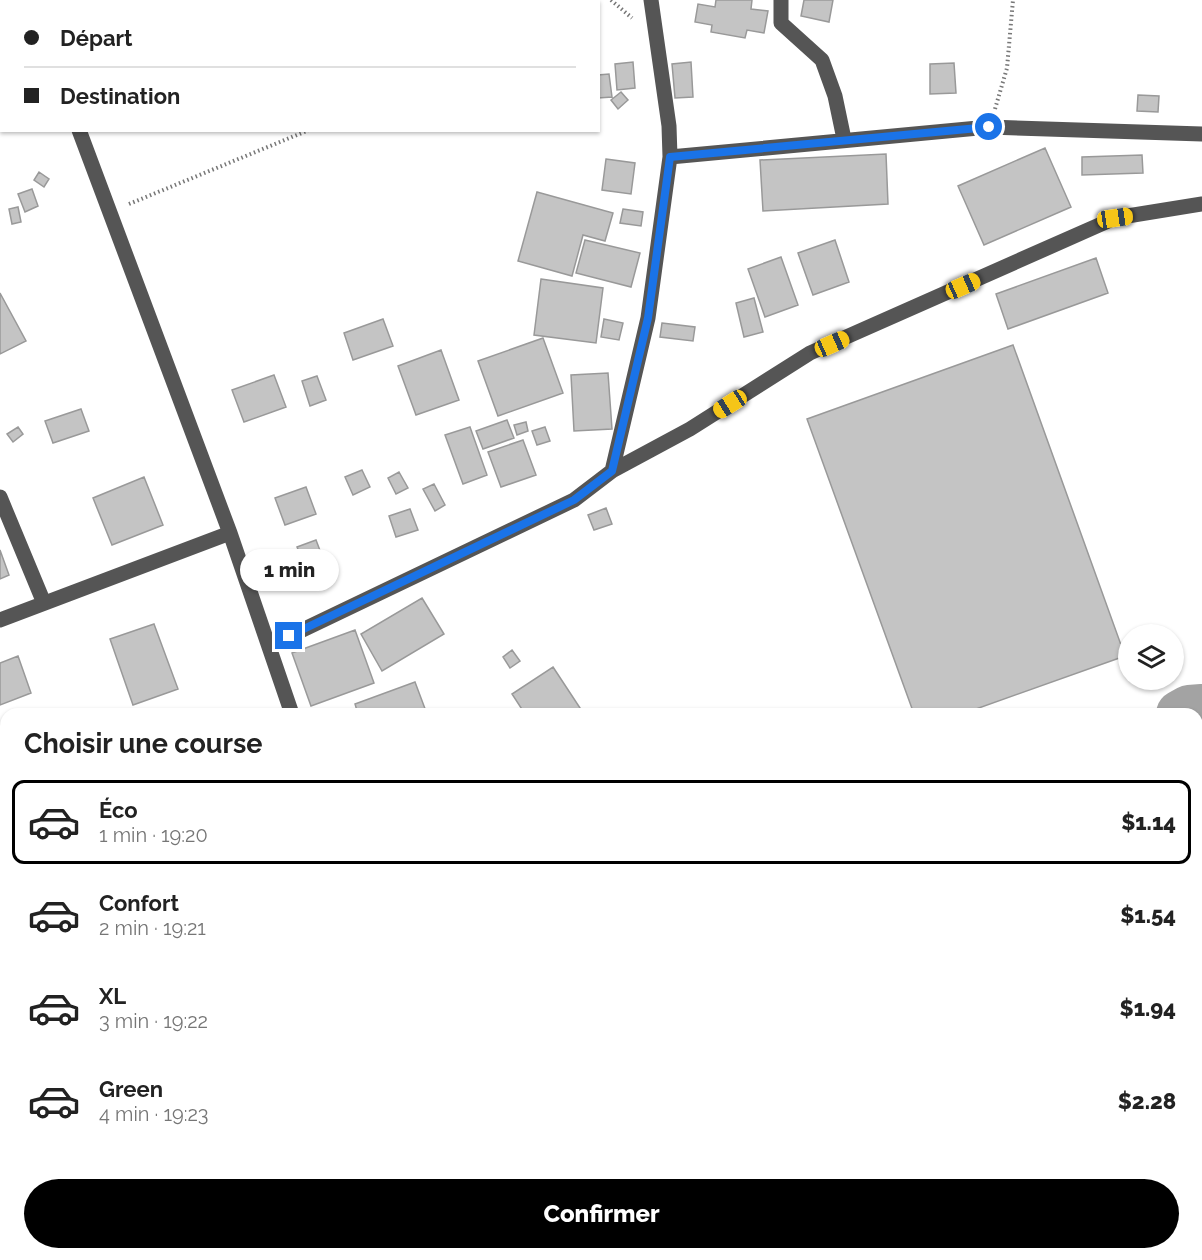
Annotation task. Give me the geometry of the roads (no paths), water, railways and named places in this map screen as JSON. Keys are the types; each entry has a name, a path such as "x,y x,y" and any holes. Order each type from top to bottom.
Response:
{"street":[{"path":"612,471 648,318 670,157 669,126 651,0"},
{"path":"781,0 781,23 822,60 836,96 844,139"},
{"path":"670,157 989,127 1202,134"},
{"path":"80,132 230,533 290,708"},
{"path":"269,646 574,500 612,471 690,429 810,353 1115,218 1202,204"},
{"path":"0,497 44,603"},
{"path":"0,620 230,533"}]}
